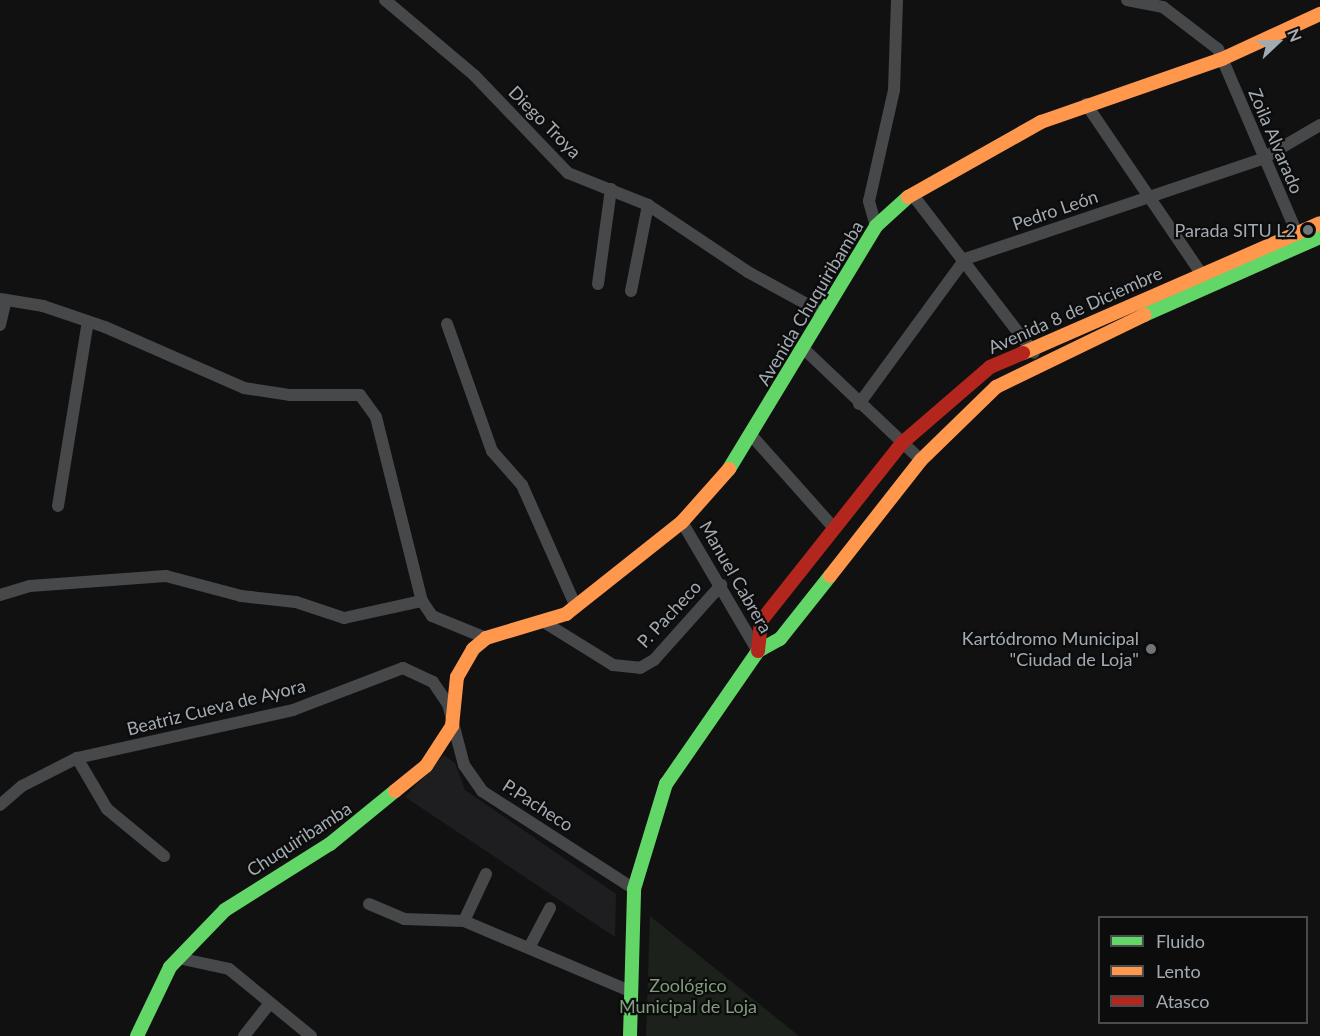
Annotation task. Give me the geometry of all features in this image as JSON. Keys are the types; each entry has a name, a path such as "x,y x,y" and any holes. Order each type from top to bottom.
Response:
{"main road":[{"name":"Avenida Chuquiribamba","path":"486,638 547,624 576,607 682,522 724,478 752,436 876,226 912,194 1041,122 1086,104 1222,59 1320,14"},
{"name":"Avenida 8 de Diciembre","path":"758,651 761,621 903,443 990,367 1030,346 1300,239 1320,224"},
{"name":"Avenida 8 de Diciembre","path":"1300,239 1320,237"},
{"name":"Avenida 8 de Diciembre","path":"630,1036 634,890 666,784 758,651 780,639 921,460 996,387 1040,362 1205,278"},
{"name":"Chuquiribamba","path":"137,1036 156,991 178,958 225,910 330,844 402,789 426,766 452,726 457,677 486,638"}],"street":[{"name":"Diego Troya","path":"385,0 474,75 568,173 648,205 748,272 823,313"},
{"path":"876,226 869,201 894,90 897,0"},
{"name":"Zoila Alvarado","path":"1127,0 1153,3 1182,18 1218,49 1262,159 1300,239"},
{"path":"1086,104 1146,198 1205,278"},
{"name":"Pedro León","path":"965,259 1262,159 1320,125"},
{"path":"598,284 612,189"},
{"path":"912,194 965,259 1040,362"},
{"path":"631,291 648,205"},
{"path":"859,404 965,259"},
{"path":"0,325 3,300 88,321 244,388 290,395 360,394 376,417 422,601 432,616 486,638"},
{"path":"58,506 88,321"},
{"path":"447,324 492,451 522,485 576,607"},
{"path":"804,349 859,404 921,460"},
{"path":"752,436 834,528"},
{"name":"Manuel Cabrera","path":"682,522 758,651"},
{"path":"0,595 30,586 166,576 241,596 296,602 344,618 422,601"},
{"name":"P. Pacheco","path":"547,624 613,665 640,668 654,660 721,585"},
{"name":"Beatriz Cueva de Ayora","path":"0,806 21,786 76,758 293,710 403,668 433,682 448,704 452,726"},
{"name":"P.Pacheco","path":"452,726 464,765 482,791 634,890"},
{"path":"76,758 107,809 164,856"},
{"path":"464,921 486,874"},
{"path":"369,904 404,919 464,921 530,946 630,991"},
{"path":"530,946 550,908"},
{"path":"178,958 229,969 311,1036"},
{"path":"244,1036 270,1003"}],"shaded area":[{"path":"444,755 455,763 465,790 616,894 615,937 405,797"}],"green space":[{"name":"Zoológico Municipal de Loja","path":"650,916 799,1036 646,1036"}],"traffic: fast":[{"path":"729,469 876,226 908,197"},
{"path":"1144,315 1320,237"},
{"path":"630,1036 634,889 666,784 758,651 780,639 830,576"},
{"path":"137,1036 170,967 225,910 330,844 395,791"}],"traffic: slow":[{"path":"908,197 1041,122 1222,59 1320,14"},
{"path":"1023,353 1320,223"},
{"path":"830,576 921,460 996,387 1144,315"},
{"path":"395,791 426,766 452,726 457,677 473,649 486,638 566,614 682,522 729,469"}],"traffic: jam":[{"path":"758,651 761,621 902,443 990,367 1023,353"}],"place":[{"name":"Parada SITU L2","path":"1308,230"},
{"name":"Kartódromo Municipal \"Ciudad de Loja\"","path":"1151,649"}]}
